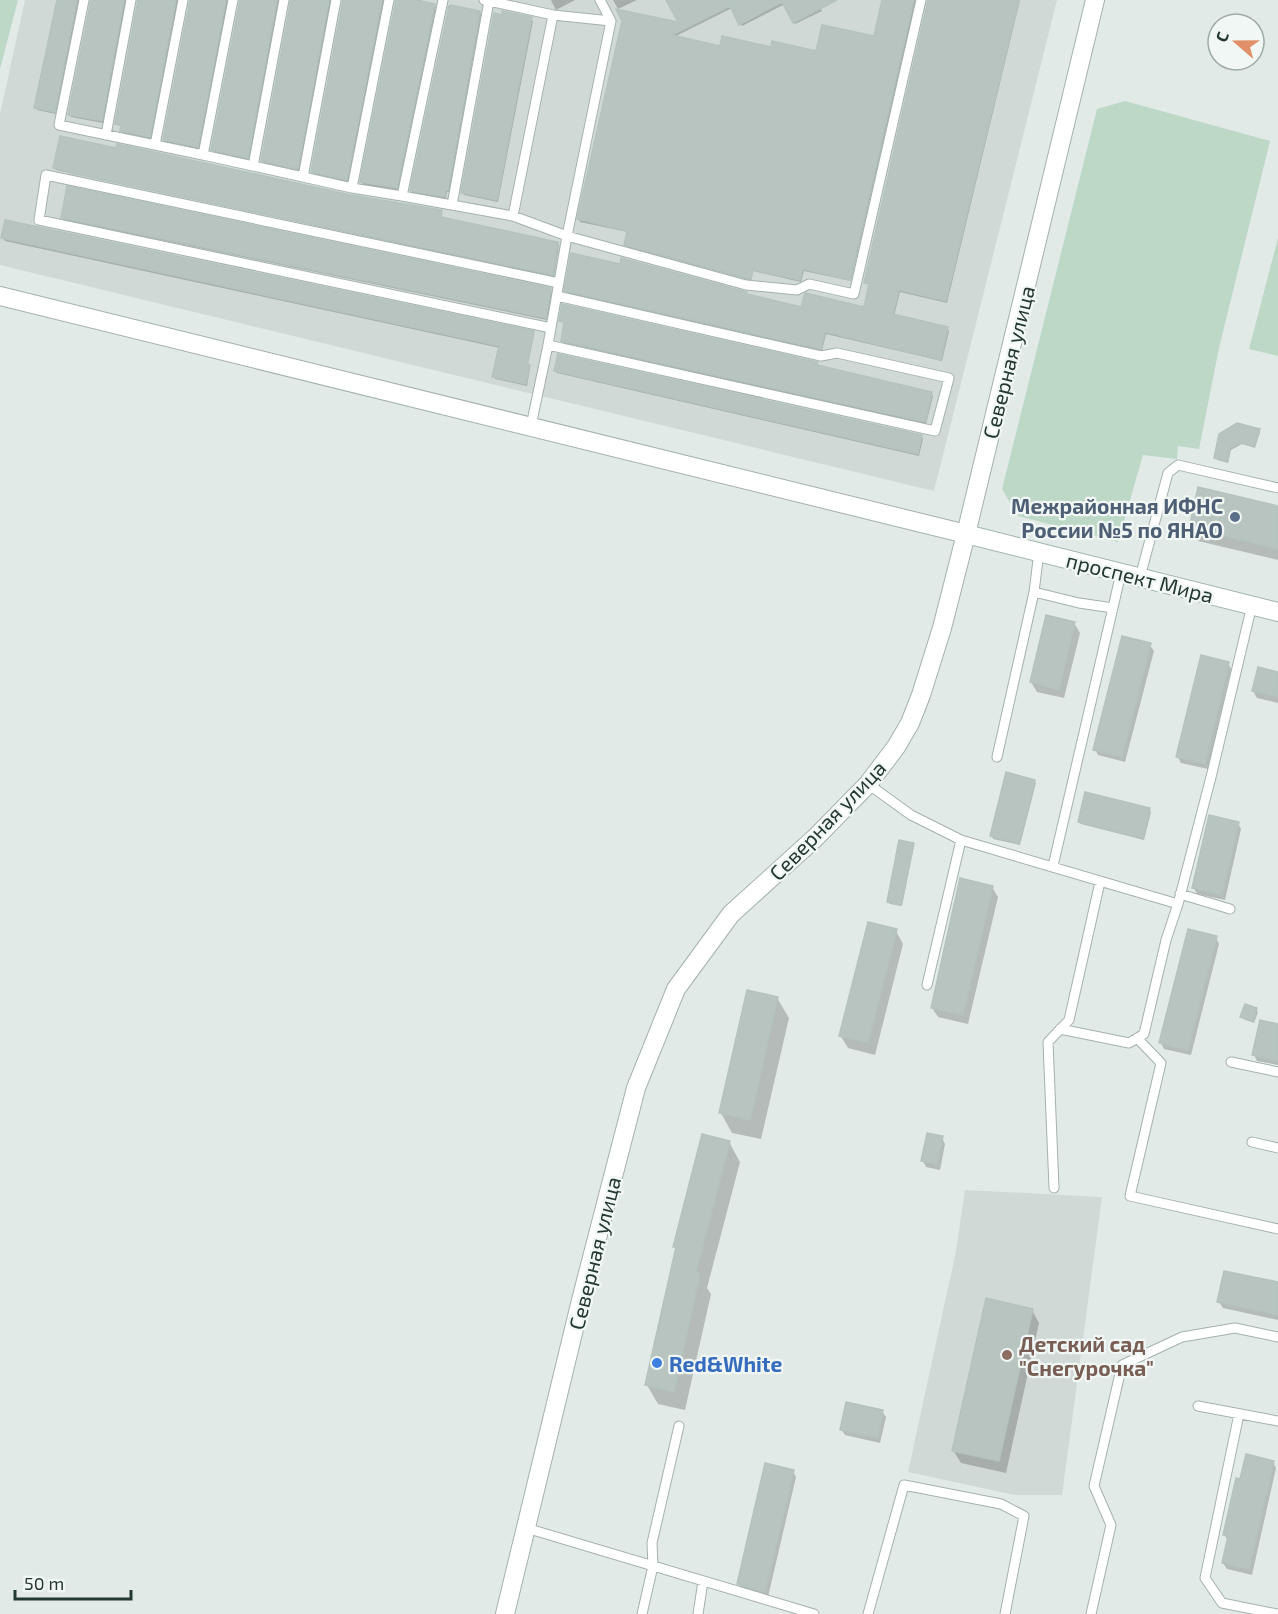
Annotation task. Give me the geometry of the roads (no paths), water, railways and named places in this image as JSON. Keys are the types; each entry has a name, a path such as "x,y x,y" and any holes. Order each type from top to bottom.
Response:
{"street":[{"name":"Северная улица","path":"505,1614 581,1300 636,1088 676,989 731,914 815,838 868,784 896,747 910,723 921,695 966,534 1095,0"},
{"name":"проспект Мира","path":"0,296 1278,612"}],"lane":[{"path":"84,0 59,125 352,188 513,216 567,236 746,285 797,290 809,284 854,294 921,0"},
{"path":"106,135 131,0"},
{"path":"155,145 183,0"},
{"path":"203,155 233,0"},
{"path":"253,166 285,0"},
{"path":"303,177 336,0"},
{"path":"352,188 389,0"},
{"path":"402,196 442,0"},
{"path":"452,205 486,0 553,15 611,21"},
{"path":"531,426 611,21 600,0"},
{"path":"513,216 553,15"},
{"path":"551,328 39,220 46,175 559,283"},
{"path":"548,345 935,431 949,378 837,353 820,356 557,296"},
{"path":"1140,578 1168,473 1178,465 1278,488"},
{"path":"997,757 1034,592 1039,552"},
{"path":"1053,867 1121,573"},
{"path":"1034,592 1079,603 1113,608"},
{"path":"1060,1029 1129,1043 1144,1034 1166,940 1178,904 1212,773 1252,605"},
{"path":"868,784 911,814 961,840 1178,904"},
{"path":"927,985 961,840"},
{"path":"1054,1188 1048,1042 1069,1020 1100,882"},
{"path":"1180,894 1230,909"},
{"path":"1137,1038 1161,1063 1130,1196 1278,1229"},
{"path":"1231,1062 1278,1072"},
{"path":"1252,1142 1278,1148"},
{"path":"1091,1614 1111,1525 1094,1486 1122,1365 1182,1337 1235,1328 1278,1337"},
{"path":"1198,1406 1278,1421"},
{"path":"1239,1414 1206,1578 1222,1603 1277,1614"},
{"path":"642,1614 653,1566 652,1543 679,1426"},
{"path":"868,1614 904,1485 1001,1504 1024,1516 1005,1614"},
{"path":"526,1528 814,1614"},
{"path":"698,1614 703,1581"}],"place":[{"name":"Межрайонная ИФНС России №5 по ЯНАО","path":"1235,517"},
{"name":"Детский сад \"Снегурочка\"","path":"1007,1355"},
{"name":"Red&White","path":"657,1363"}]}
